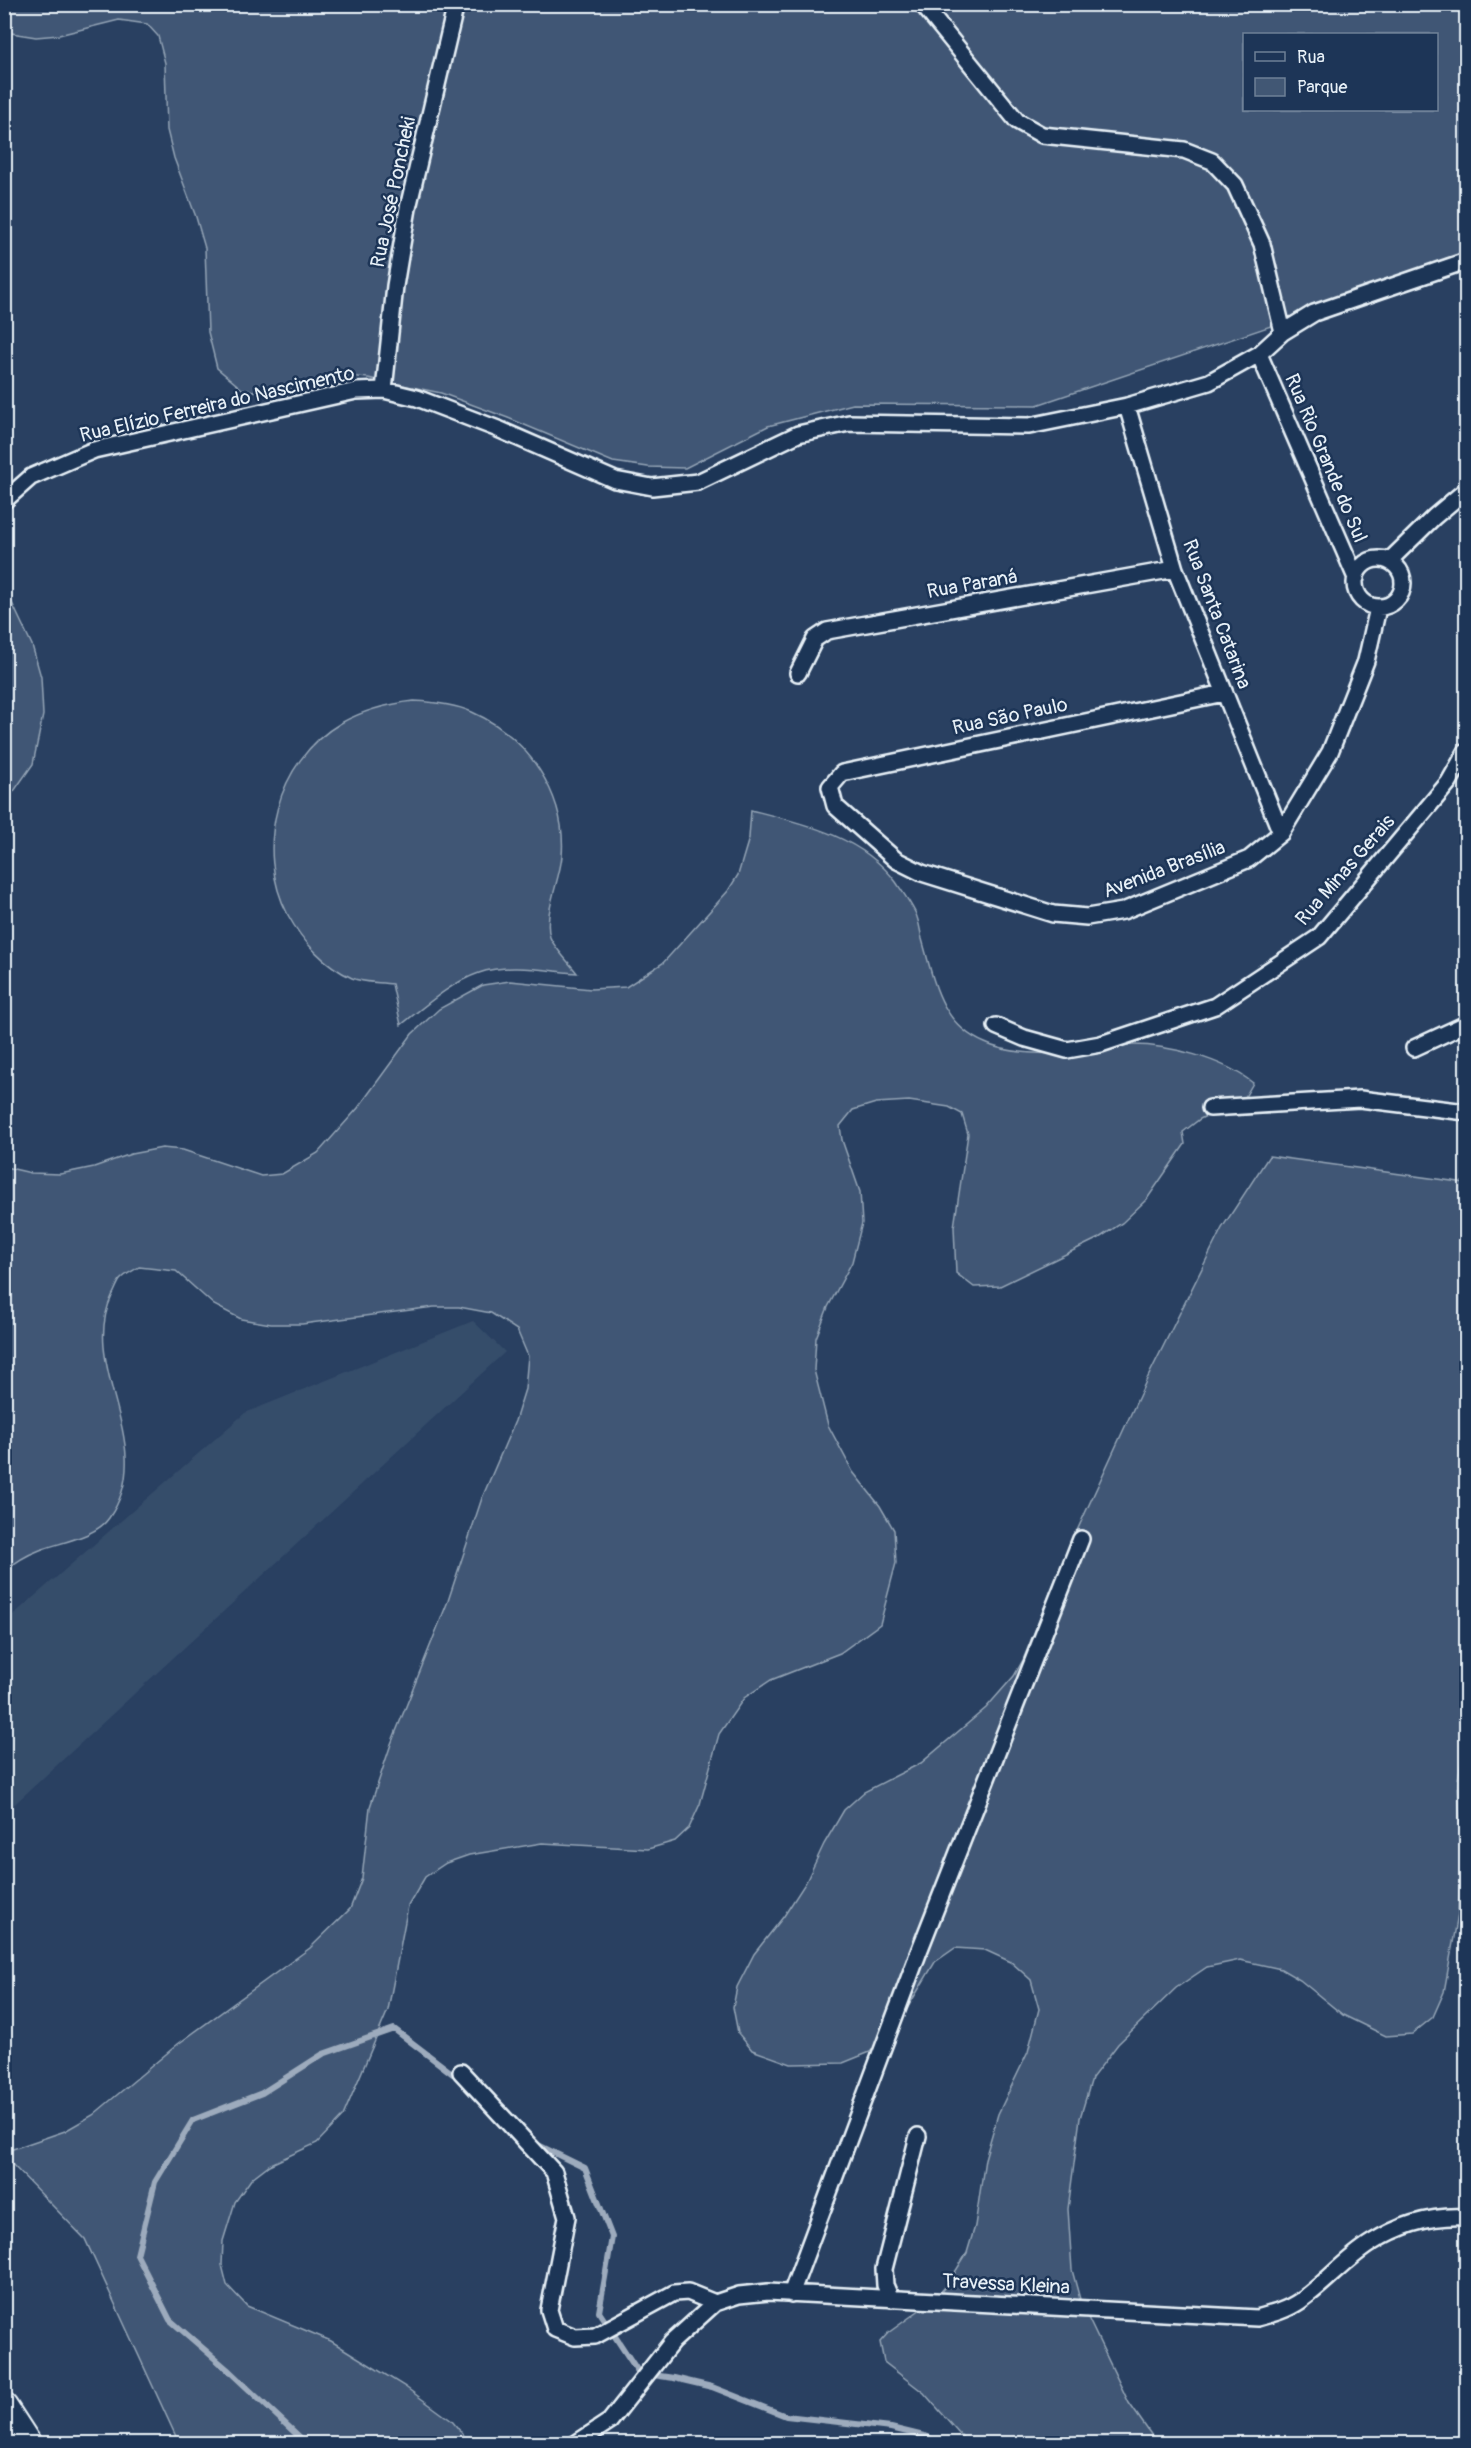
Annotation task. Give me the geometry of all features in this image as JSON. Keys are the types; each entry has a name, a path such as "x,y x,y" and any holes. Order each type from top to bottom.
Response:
{"highway":[{"path":"4,2407 28,2444"}],"street":[{"name":"Rua José Poncheki","path":"384,390 395,286 408,208 456,4"},
{"path":"922,4 1017,121 1042,135 1184,150 1212,161 1235,185 1262,244 1283,332"},
{"name":"Rua Elízio Ferreira do Nascimento","path":"4,501 31,477 94,450 356,391 384,390 417,398 498,429 615,480 652,487 698,482 798,434 849,423 1029,426 1127,406 1209,382 1259,354 1283,332 1314,313 1467,261"},
{"name":"Rua Rio Grande do Sul","path":"1259,354 1356,578"},
{"name":"Rua Santa Catarina","path":"1127,406 1175,569 1281,833"},
{"path":"1389,561 1434,517 1467,490"},
{"path":"1372,560 1389,561 1401,572 1403,589 1394,603 1378,608 1363,601 1357,594 1356,578 1359,570 1372,560"},
{"name":"Rua Paraná","path":"798,673 815,639 827,631 1175,569"},
{"name":"Avenida Brasília","path":"834,806 896,860 922,873 1053,914 1087,917 1123,911 1249,859 1281,833 1330,752 1366,661 1378,608"},
{"name":"Rua São Paulo","path":"834,806 830,787 842,773 1224,693"},
{"name":"Rua Minas Gerais","path":"996,1026 1024,1038 1067,1050 1101,1044 1215,1005 1319,936 1449,782 1467,752"},
{"path":"1414,1048 1467,1024"},
{"path":"1210,1108 1360,1099 1467,1112"},
{"path":"791,2294 922,1943 1081,1539"},
{"path":"461,2072 554,2172 567,2217 549,2310 555,2329 575,2337 595,2336 674,2293 688,2292 715,2302"},
{"path":"891,2299 885,2285 884,2269 918,2136"},
{"name":"Travessa Kleina","path":"574,2444 610,2421 672,2342 715,2302 739,2295 768,2292 1257,2318 1279,2312 1299,2302 1370,2243 1409,2223 1443,2216 1467,2217"}],"shaded area":[{"path":"473,1321 505,1352 5,1813 5,1622 245,1413"}],"green space":[{"path":"4,5 1466,5 1466,252 1444,265 1339,303 1037,405 853,404 768,426 685,468 648,467 613,462 441,393 368,378 348,376 271,394 242,389 217,368 208,332 205,248 174,158 167,130 165,63 158,36 147,24 119,20 59,35 36,37 5,32"},
{"path":"4,586 32,645 41,677 43,715 33,764 5,804"},
{"path":"414,701 458,707 472,712 510,736 540,770 558,811 562,833 561,865 548,928 552,941 577,973 514,968 479,973 448,989 401,1025 392,984 361,981 342,973 307,943 294,925 278,890 273,863 273,836 277,809 287,783 301,760 319,739 358,714"},
{"path":"751,810 810,826 849,842 882,866 896,882 916,915 941,1000 948,1013 970,1035 994,1047 1029,1053 1065,1053 1122,1045 1161,1047 1211,1060 1241,1074 1253,1083 1245,1097 1200,1119 1183,1132 1185,1144 1147,1199 1122,1223 1099,1238 1000,1286 974,1287 956,1273 954,1227 968,1134 962,1114 949,1107 909,1101 876,1103 853,1110 840,1126 842,1140 860,1192 862,1223 852,1262 828,1307 816,1338 814,1370 828,1425 853,1472 880,1506 894,1530 896,1563 880,1624 840,1653 771,1680 744,1698 719,1734 700,1804 689,1828 675,1841 648,1849 542,1843 469,1855 446,1863 425,1877 408,1906 388,2010 343,2116 317,2143 269,2165 252,2178 235,2202 223,2241 222,2265 227,2285 247,2306 331,2341 404,2386 452,2421 470,2443 179,2443 85,2239 5,2157 4,2152 65,2131 93,2115 178,2044 310,1948 350,1909 362,1878 370,1807 391,1744 448,1601 482,1498 515,1421 525,1389 528,1356 517,1330 491,1313 459,1307 434,1307 302,1324 271,1324 241,1319 214,1305 176,1271 139,1267 119,1282 104,1323 104,1351 123,1435 126,1463 122,1491 109,1518 96,1530 26,1556 5,1571 5,1167 31,1173 60,1174 94,1167 131,1154 162,1148 183,1150 261,1176 282,1174 318,1153 358,1108 412,1034 439,1009 483,985 510,981 591,989 626,987 663,963 728,891 738,875 749,838"},
{"path":"1269,1156 1466,1183 1466,1731 1458,1780 1461,1853 1458,1915 1444,1992 1433,2017 1412,2034 1386,2036 1343,2015 1300,1980 1281,1969 1240,1960 1207,1967 1176,1988 1118,2044 1092,2078 1080,2118 1068,2209 1072,2270 1081,2303 1129,2403 1157,2443 968,2443 924,2393 884,2362 880,2342 888,2333 932,2301 947,2285 967,2253 975,2226 985,2159 998,2114 1028,2052 1039,2009 1031,1980 1011,1962 985,1950 955,1948 935,1962 896,2027 870,2052 843,2063 791,2064 752,2050 738,2033 733,2007 737,1987 754,1954 784,1916 806,1882 824,1844 844,1810 864,1792 921,1763 986,1708 1014,1676 1023,1660 1063,1561 1147,1379 1222,1228"}],"waterway":[{"path":"307,2444 227,2369 170,2320 137,2255 155,2182 193,2120 262,2093 323,2054 394,2029 460,2077"},
{"path":"534,2143 585,2168 612,2237 599,2312 639,2373 712,2387 786,2416 891,2428 928,2437 939,2444"}]}
